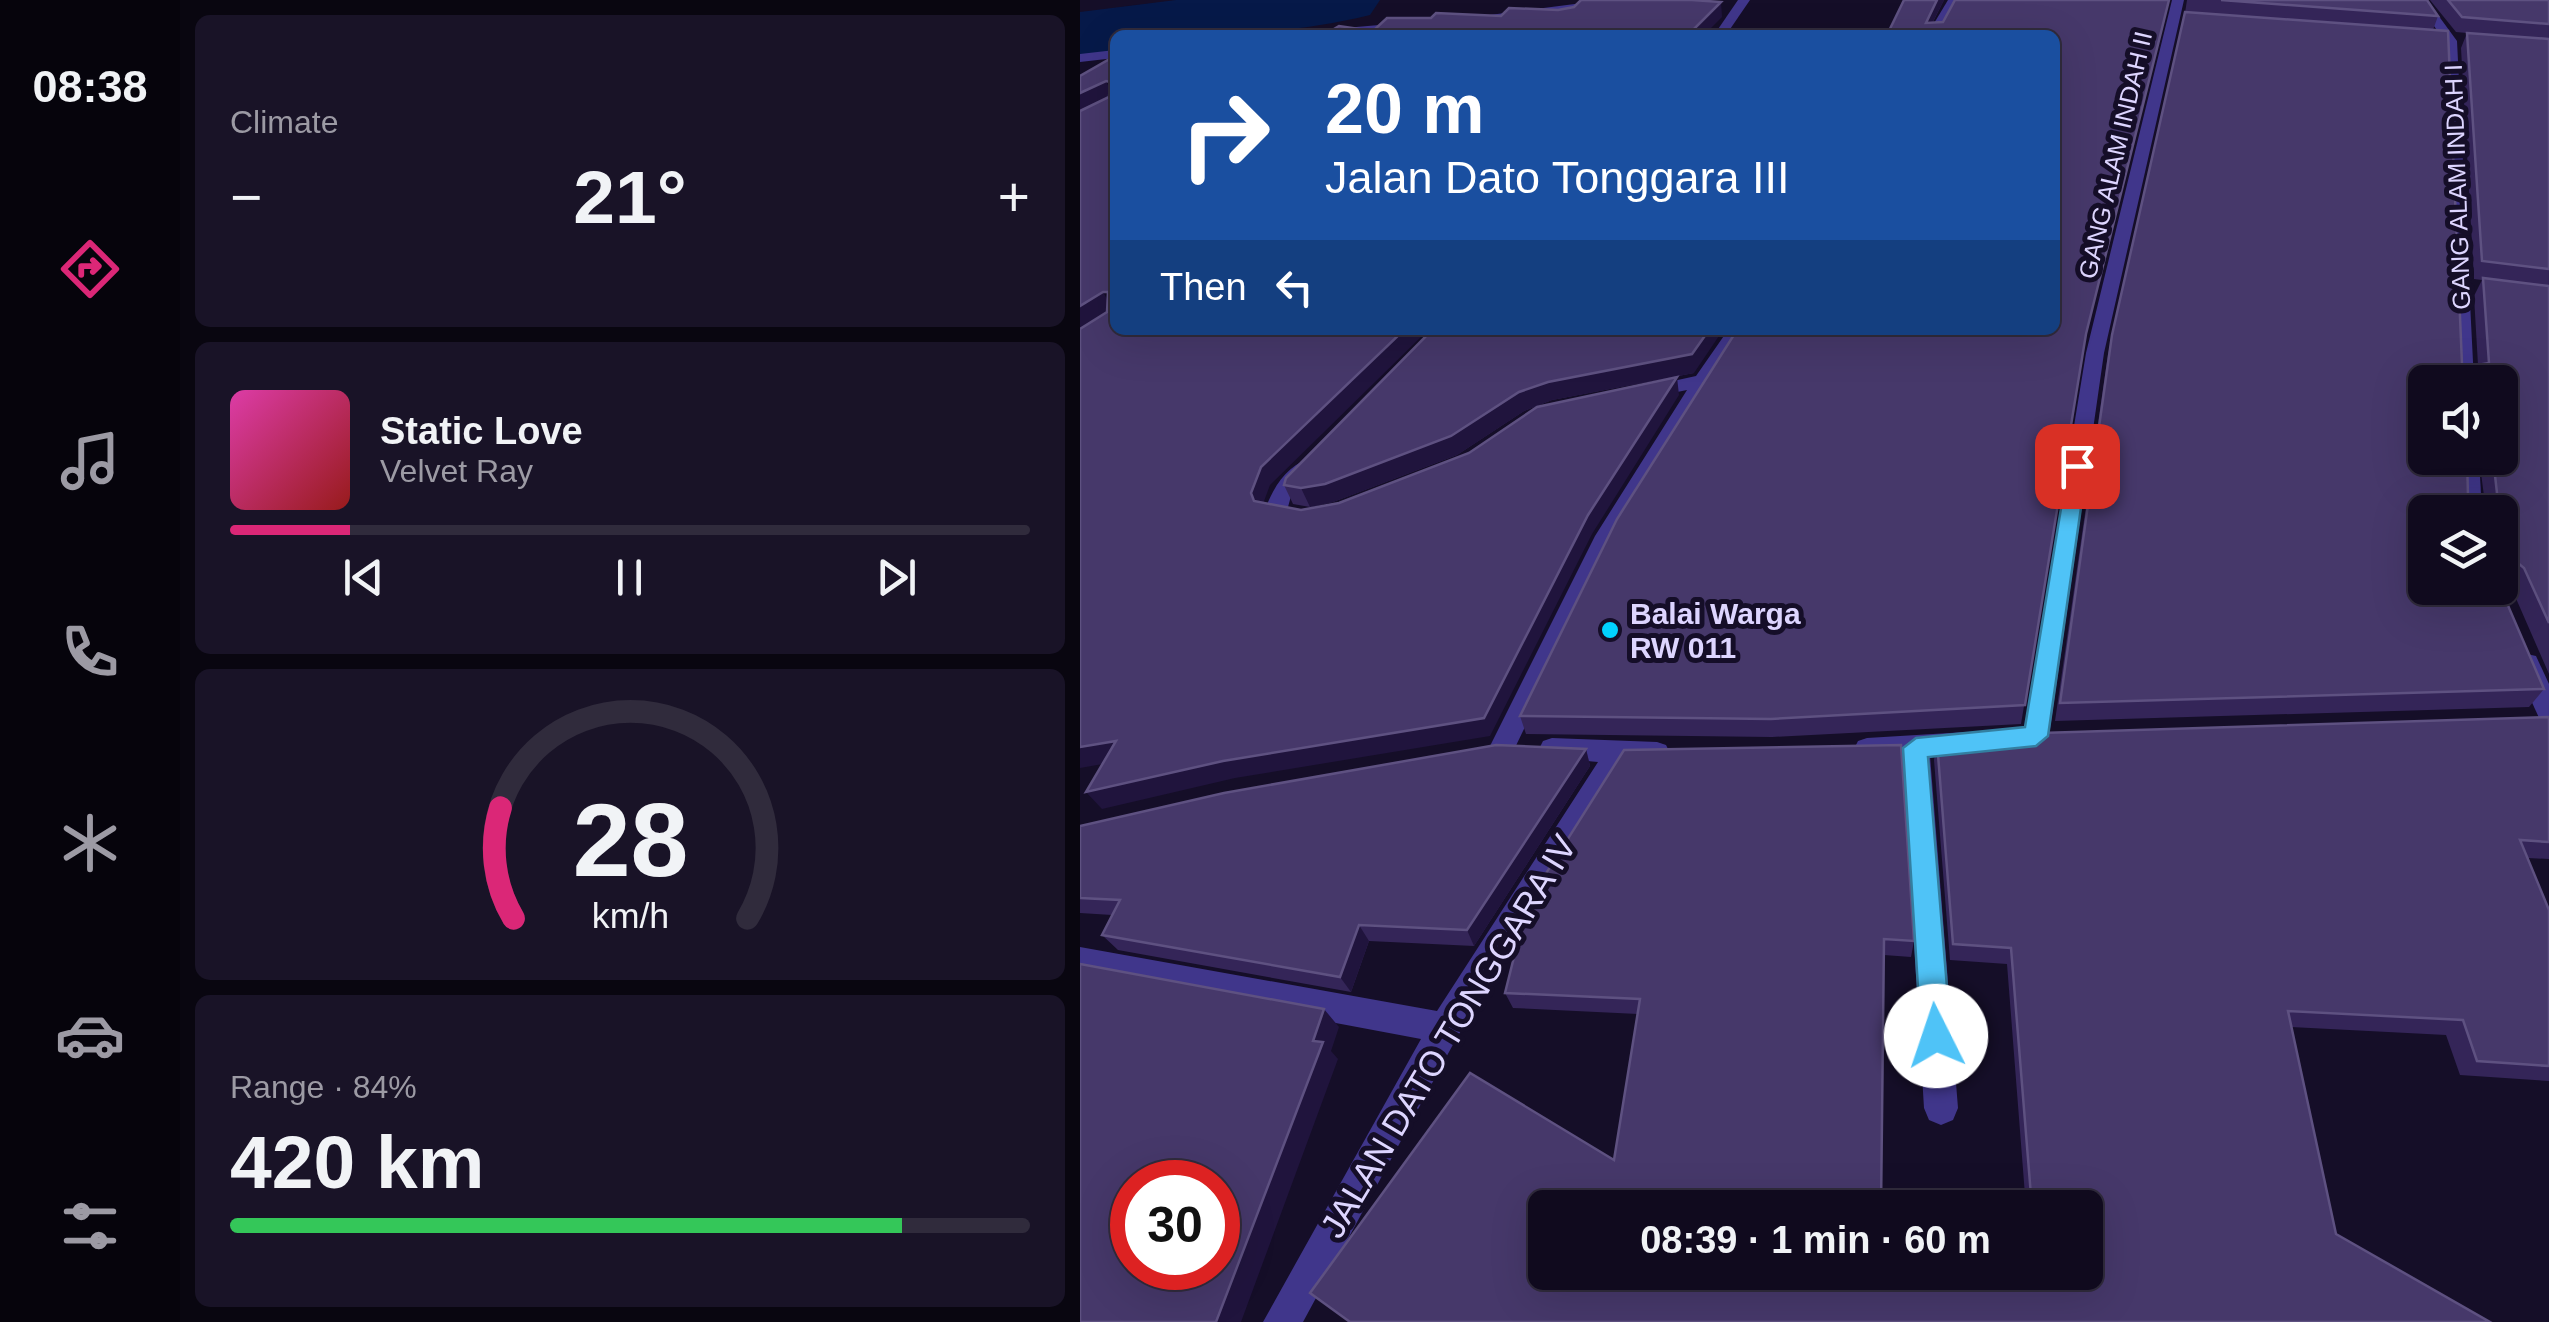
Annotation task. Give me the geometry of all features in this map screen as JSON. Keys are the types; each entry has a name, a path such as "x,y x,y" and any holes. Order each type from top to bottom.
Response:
{"street":[{"path":"1445,21 1638,0"},
{"path":"1723,30 1744,0"},
{"path":"1936,30 1954,0"},
{"name":"GANG ALAM INDAH I","path":"2421,0 2450,42 2470,287 2466,365"},
{"name":"GANG ALAM INDAH II","path":"2036,736 2095,353 2181,13"},
{"path":"1358,30 1426,23"},
{"path":"2431,40 2470,43"},
{"path":"1080,58 1110,55"},
{"path":"1678,752 1493,750 1606,536 1734,335"},
{"path":"1628,395 1702,381"},
{"path":"1321,452 1281,494 1274,513 1324,515"},
{"path":"2514,632 2542,718"},
{"path":"1836,750 1916,748 2073,735"},
{"path":"1916,748 1941,1108"},
{"name":"JALAN DATO TONGGARA IV","path":"1282,1322 1445,1028 1618,753"},
{"path":"1080,961 1445,1028"}],"building":[{"path":"1581,0 1721,2 1693,30 1374,30 1387,18 1431,18 1436,13 1501,16 1509,8 1574,7"},
{"path":"1904,0 1937,0 1926,23 1943,22 1955,0 2169,0 2086,334 2025,705 1771,719 1520,716 1617,519 1734,335 2060,335 2060,30 1889,30"},
{"path":"2221,0 2427,0 2438,16"},
{"path":"2448,0 2549,0 2549,24 2462,17"},
{"path":"2185,12 2448,31 2463,365 2408,365 2408,475 2467,475 2468,495 2408,495 2408,605 2508,605 2544,689 2060,703 2112,335"},
{"path":"1339,26 1366,30 1332,30"},
{"path":"2467,33 2549,39 2549,269 2482,261"},
{"path":"1110,59 1110,82 1080,93 1080,76"},
{"path":"1110,82 1110,335 1399,335 1261,467 1251,493 1254,501 1301,510 1339,503 1469,453 1537,407 1677,377 1588,515 1484,718 1223,761 1086,792 1116,741 1080,747 1080,329 1107,312 1108,292 1080,306 1080,111 1109,97"},
{"path":"2483,278 2549,286 2549,623 2524,568 2518,563 2518,495 2496,495 2495,475 2518,475 2518,365 2478,365 2489,363"},
{"path":"1427,335 1705,335 1692,354 1548,382 1519,392 1451,436 1325,484 1301,488 1284,485 1286,478"},
{"path":"2549,717 2549,842 2520,840 2549,910 2549,1066 2477,1061 2463,1020 2288,1011 2336,1234 2490,1322 1350,1322 1310,1293 1470,1073 1614,1160 1640,999 1505,993 1520,933 1509,932 1624,750 1901,745 1914,941 1884,939 1881,1190 1528,1190 1528,1290 2103,1290 2103,1190 2031,1190 2011,948 1953,944 1937,742 2041,733"},
{"path":"1496,745 1586,749 1467,930 1359,925 1340,977 1102,935 1120,900 1080,898 1080,826 1224,793"},
{"path":"1080,964 1324,1009 1313,1041 1323,1042 1240,1259 1240,1160 1110,1160 1110,1290 1228,1290 1216,1322 1080,1322"}],"waterway":[{"path":"1111,30 1345,0"},
{"path":"1080,34 1110,30"}],"place":[{"name":"Balai Warga RW 011","path":"1610,630"}],"route":[{"path":"1936,1036 1916,748 2036,736 2077,466"}]}
